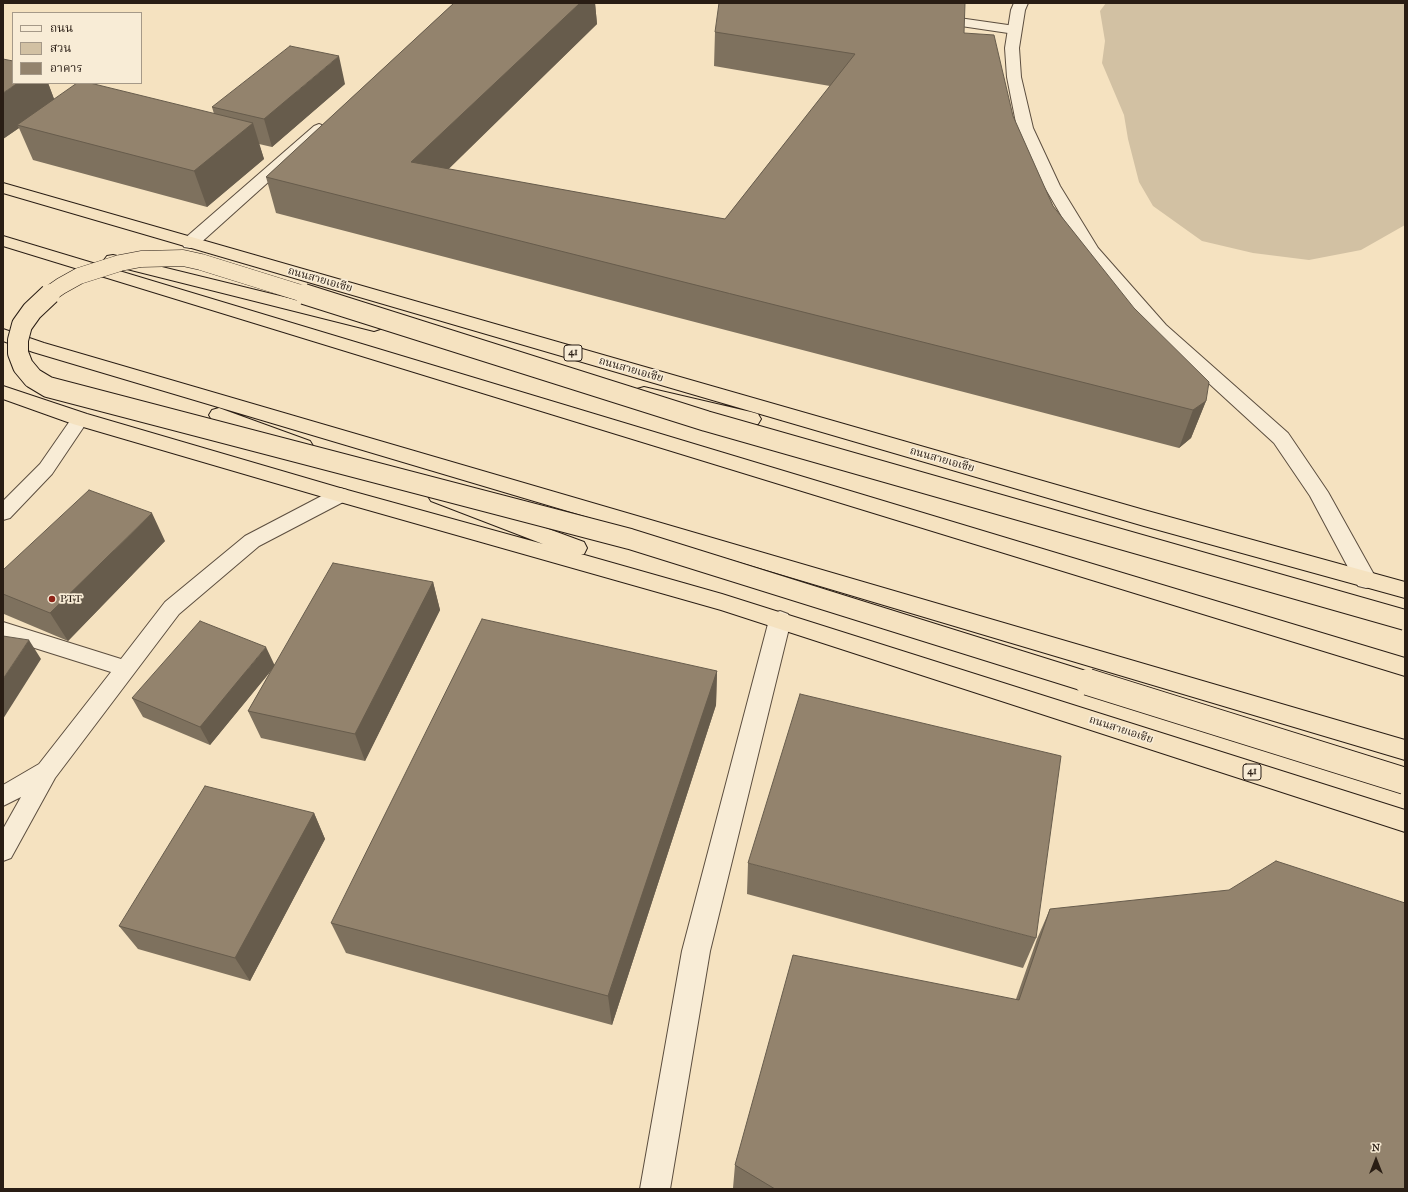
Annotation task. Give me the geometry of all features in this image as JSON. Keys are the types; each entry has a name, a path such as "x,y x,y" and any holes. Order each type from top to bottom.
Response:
{"highway":[{"name":"ถนนสายเอเชีย","path":"3,188 1144,518 1405,590"},
{"name":"ถนนสายเอเชีย","path":"3,232 1144,518"},
{"path":"3,242 1405,667"},
{"path":"1405,620 706,421 201,262 183,258 141,259 120,263 79,276 61,286 45,298 32,311 22,325 18,340 18,353 23,366 33,378 48,387 630,539 1405,781"},
{"name":"ถนนสายเอเชีย","path":"3,336 40,348 722,602"},
{"path":"40,348 1405,750"},
{"name":"ถนนสายเอเชีย","path":"3,392 80,419 340,495 722,602 1405,821"}],"street":[{"path":"1022,3 1018,10 1012,48 1014,77 1025,128 1052,186 1091,251 1160,330 1281,438 1318,492 1366,580"},
{"path":"190,243 331,118"},
{"path":"655,1189 696,951 780,620"}],"lane":[{"path":"928,18 1015,30"},
{"path":"3,514 46,469 80,419"},
{"path":"3,851 47,771 172,608 252,541 340,495"},
{"path":"3,630 126,669"},
{"path":"3,796 47,771"}],"green space":[{"path":"1106,3 1405,3 1405,225 1361,250 1309,260 1253,253 1202,241 1153,206 1139,182 1128,139 1124,115 1102,63 1105,41 1100,11"}],"building":[{"path":"454,3 580,3 411,162 725,219 855,54 715,32 719,3 965,3 964,33 994,35 1013,116 1053,206 1134,308 1209,382 1206,401 1193,410 266,177"},
{"path":"290,46 339,56 264,119 212,107"},
{"path":"3,59 12,61 12,84 16,84 3,93"},
{"path":"76,84 94,84 253,123 194,171 17,125"},
{"path":"89,490 152,513 50,613 3,594 3,570"},
{"path":"333,563 433,582 355,734 248,711"},
{"path":"482,619 717,671 608,996 331,923"},
{"path":"200,621 266,647 200,727 132,698"},
{"path":"3,636 29,640 3,679"},
{"path":"800,694 1061,756 1036,938 748,863"},
{"path":"205,786 314,813 235,958 119,926"},
{"path":"1276,861 1405,903 1405,1189 775,1189 735,1165 793,955 1019,1000 1050,909 1229,890"}],"place":[{"name":"PTT","path":"52,599"}]}
